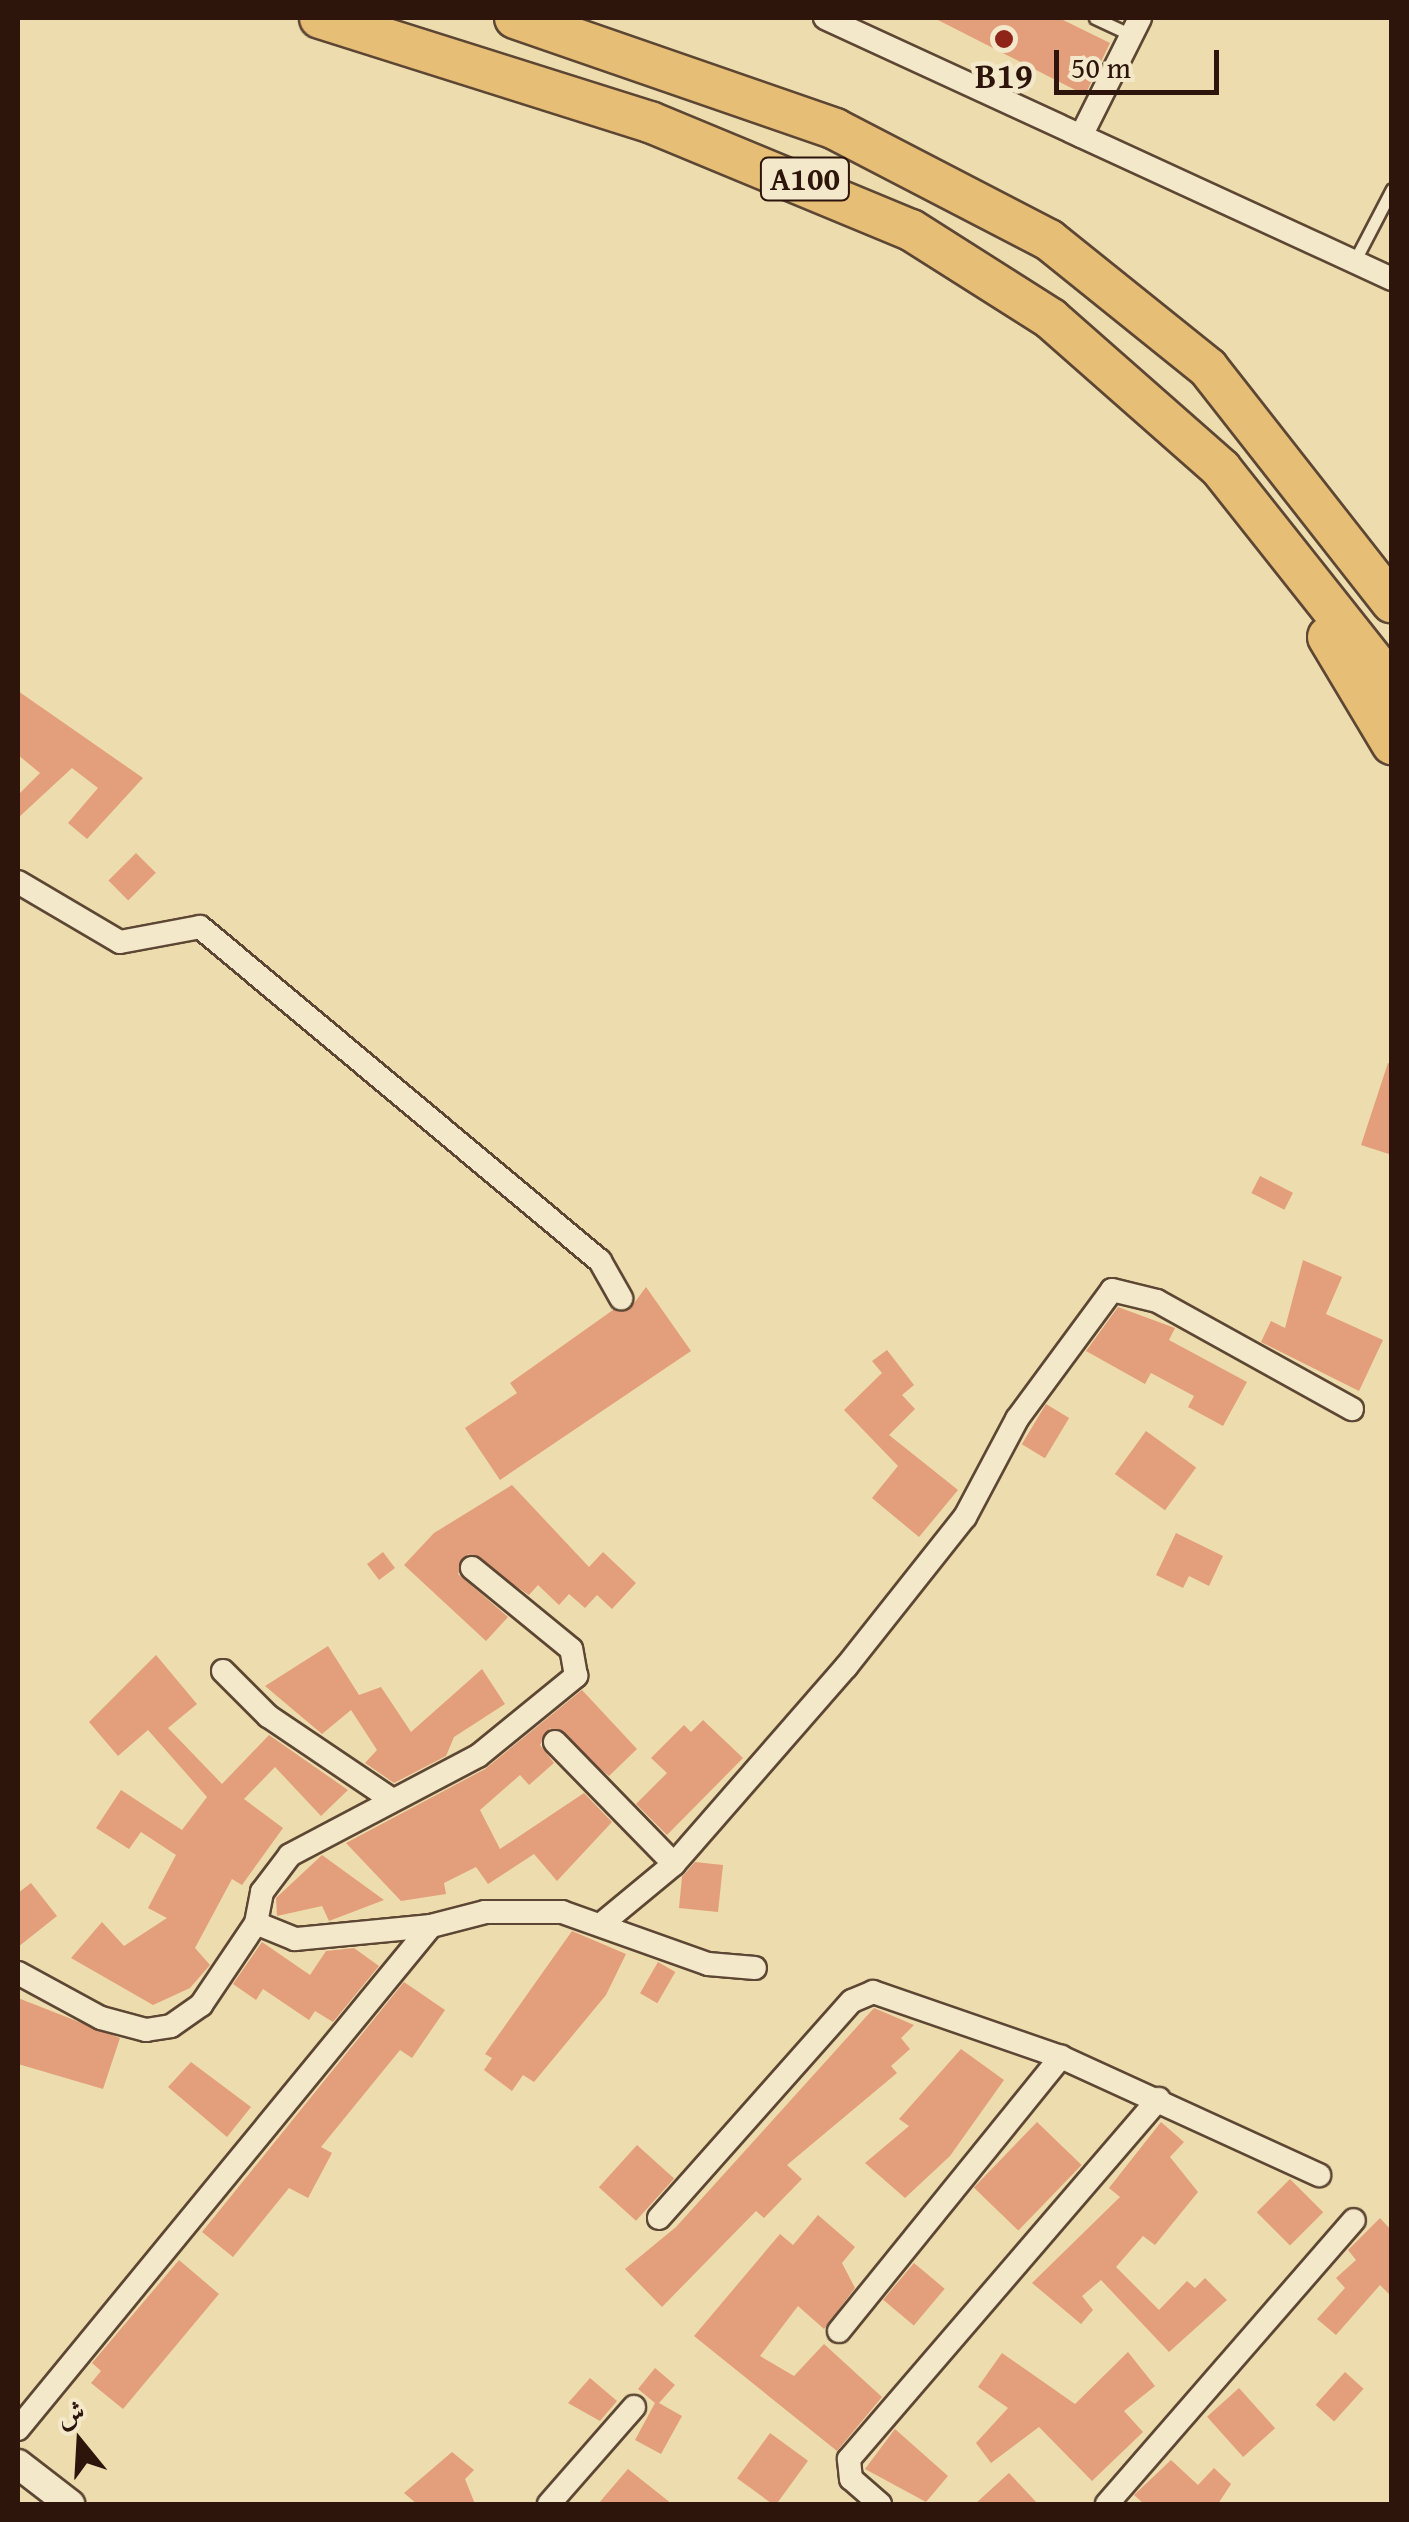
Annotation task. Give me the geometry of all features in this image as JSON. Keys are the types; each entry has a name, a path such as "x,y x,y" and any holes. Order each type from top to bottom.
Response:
{"highway":[{"name":"A100","path":"320,18 650,122 911,230 1051,318 1222,469 1392,685"},
{"name":"A100","path":"514,18 718,84 949,181 1133,300 1208,368 1392,603"},
{"path":"1208,368 1392,562"},
{"path":"1222,469 1392,744"}],"street":[{"path":"825,18 1392,279"},
{"path":"1080,136 1135,26"},
{"path":"18,882 120,942 200,927 600,1262 621,1298"},
{"path":"604,1922 674,1864 965,1517 1017,1419 1112,1290 1158,1301 1352,1409"},
{"path":"18,1973 101,2018 146,2030 171,2026 202,2005 256,1922 262,1892 290,1855 478,1756 576,1676 571,1649 472,1568"},
{"path":"223,1670 268,1716 391,1800"},
{"path":"555,1742 674,1864"},
{"path":"256,1922 295,1939 431,1926 533,1910 604,1922 708,1964 755,1968"},
{"path":"18,2429 431,1926"},
{"path":"659,2218 852,2000 889,1992 1159,2098 1319,2174"},
{"path":"839,2330 1061,2057"},
{"path":"880,2504 851,2480 849,2459 1159,2098"},
{"path":"1107,2504 1354,2220"},
{"path":"550,2504 634,2407"},
{"path":"18,2464 70,2504"}],"lane":[{"path":"1094,18 1135,26"},
{"path":"1354,262 1392,189"}],"building":[{"path":"934,18 1059,18 1110,43 1085,95"},
{"path":"18,691 143,778 87,839 68,823 98,788 72,768 18,818 18,795 40,773 18,755"},
{"path":"136,853 156,873 128,900 108,881"},
{"path":"1388,1063 1392,1064 1392,1155 1361,1145"},
{"path":"1260,1176 1293,1193 1284,1210 1251,1193"},
{"path":"1303,1260 1342,1277 1326,1314 1383,1340 1359,1391 1261,1342 1271,1321 1285,1328"},
{"path":"646,1287 691,1351 500,1480 465,1428 517,1393 510,1383 613,1310 629,1310"},
{"path":"1118,1307 1175,1328 1169,1340 1247,1382 1223,1426 1188,1407 1194,1396 1151,1373 1145,1384 1086,1351"},
{"path":"887,1350 914,1385 902,1395 915,1409 889,1435 958,1490 919,1537 872,1498 898,1466 844,1410 882,1373 872,1361"},
{"path":"1046,1404 1069,1418 1045,1458 1022,1444"},
{"path":"1146,1431 1196,1467 1165,1510 1115,1474"},
{"path":"512,1485 589,1567 603,1552 636,1583 612,1609 597,1595 585,1608 569,1594 559,1605 538,1585 529,1595 468,1554 458,1574 508,1617 486,1641 404,1565 434,1533"},
{"path":"1176,1533 1223,1556 1209,1586 1189,1576 1183,1588 1156,1575"},
{"path":"383,1552 395,1568 379,1580 367,1564"},
{"path":"328,1646 359,1695 381,1687 411,1732 482,1669 505,1704 454,1737 446,1756 394,1783 365,1763 377,1750 351,1710 322,1734 265,1686"},
{"path":"156,1655 197,1704 168,1728 222,1784 269,1735 348,1790 321,1816 275,1767 244,1799 283,1828 242,1885 232,1879 195,1948 210,1965 190,1988 153,2005 71,1958 102,1922 124,1946 167,1918 148,1908 176,1855 141,1832 129,1849 96,1828 121,1790 182,1830 207,1797 148,1730 118,1756 89,1722"},
{"path":"582,1690 637,1749 609,1776 550,1728 540,1745 554,1763 529,1785 520,1775 480,1810 500,1849 584,1793 612,1822 557,1881 534,1854 488,1884 476,1867 444,1883 446,1894 401,1901 346,1843 485,1769"},
{"path":"703,1720 743,1758 667,1835 636,1804 667,1773 651,1758 684,1725 691,1732"},
{"path":"322,1855 384,1900 329,1921 322,1906 277,1916 276,1898"},
{"path":"695,1862 723,1865 718,1912 679,1908 682,1877"},
{"path":"31,1883 57,1916 18,1947 18,1893"},
{"path":"572,1931 626,1954 606,1995 534,2082 523,2075 512,2091 484,2070 492,2058 485,2054"},
{"path":"262,1942 310,1975 326,1951 354,1948 379,1966 333,2022 315,2011 309,2020 263,1989 256,2000 233,1984"},
{"path":"658,1962 675,1972 657,2003 640,1993"},
{"path":"404,1982 445,2010 412,2058 400,2050 321,2147 332,2153 308,2198 289,2188 233,2257 202,2232"},
{"path":"18,1998 120,2038 103,2089 18,2064"},
{"path":"874,2008 914,2025 901,2038 910,2049 891,2066 897,2073 787,2165 802,2179 764,2218 756,2211 662,2307 625,2269 676,2227"},
{"path":"961,2049 1004,2080 950,2156 905,2198 865,2163 909,2126 899,2119"},
{"path":"191,2062 251,2107 227,2137 168,2087"},
{"path":"1037,2122 1082,2165 1018,2231 974,2187"},
{"path":"1161,2122 1184,2142 1170,2157 1198,2192 1155,2245 1143,2236 1116,2267 1159,2310 1187,2281 1195,2288 1205,2278 1227,2300 1169,2352 1101,2280 1082,2296 1093,2310 1081,2324 1032,2283 1120,2197 1109,2188"},
{"path":"637,2145 674,2178 636,2221 599,2187"},
{"path":"1290,2179 1323,2212 1290,2245 1257,2212"},
{"path":"818,2215 855,2247 842,2263 855,2288 824,2329 798,2306 760,2356 794,2376 824,2344 882,2397 837,2451 694,2336 780,2234 793,2245"},
{"path":"1380,2218 1392,2231 1392,2297 1380,2285 1336,2335 1317,2319 1345,2288 1336,2278 1356,2260 1348,2250"},
{"path":"179,2260 219,2294 123,2409 91,2383 101,2371 92,2363"},
{"path":"914,2263 945,2289 914,2325 883,2300"},
{"path":"1128,2352 1155,2386 1124,2411 1143,2432 1092,2481 1039,2427 991,2463 976,2443 1008,2408 978,2387 1002,2353 1075,2404"},
{"path":"655,2368 675,2385 659,2403 682,2416 661,2454 635,2440 655,2403 638,2389"},
{"path":"1345,2372 1364,2389 1334,2421 1316,2405"},
{"path":"590,2378 617,2401 600,2421 568,2403"},
{"path":"1239,2388 1275,2428 1243,2457 1207,2417"},
{"path":"895,2429 948,2476 926,2502 865,2469"},
{"path":"770,2433 808,2461 777,2504 737,2478"},
{"path":"452,2452 474,2470 465,2479 475,2504 417,2504 404,2493"},
{"path":"1171,2460 1198,2485 1214,2468 1231,2484 1218,2504 1144,2504 1134,2495"},
{"path":"628,2469 672,2504 598,2504"},
{"path":"1009,2473 1038,2504 975,2504"}],"place":[{"name":"B19","path":"1004,39"}]}
